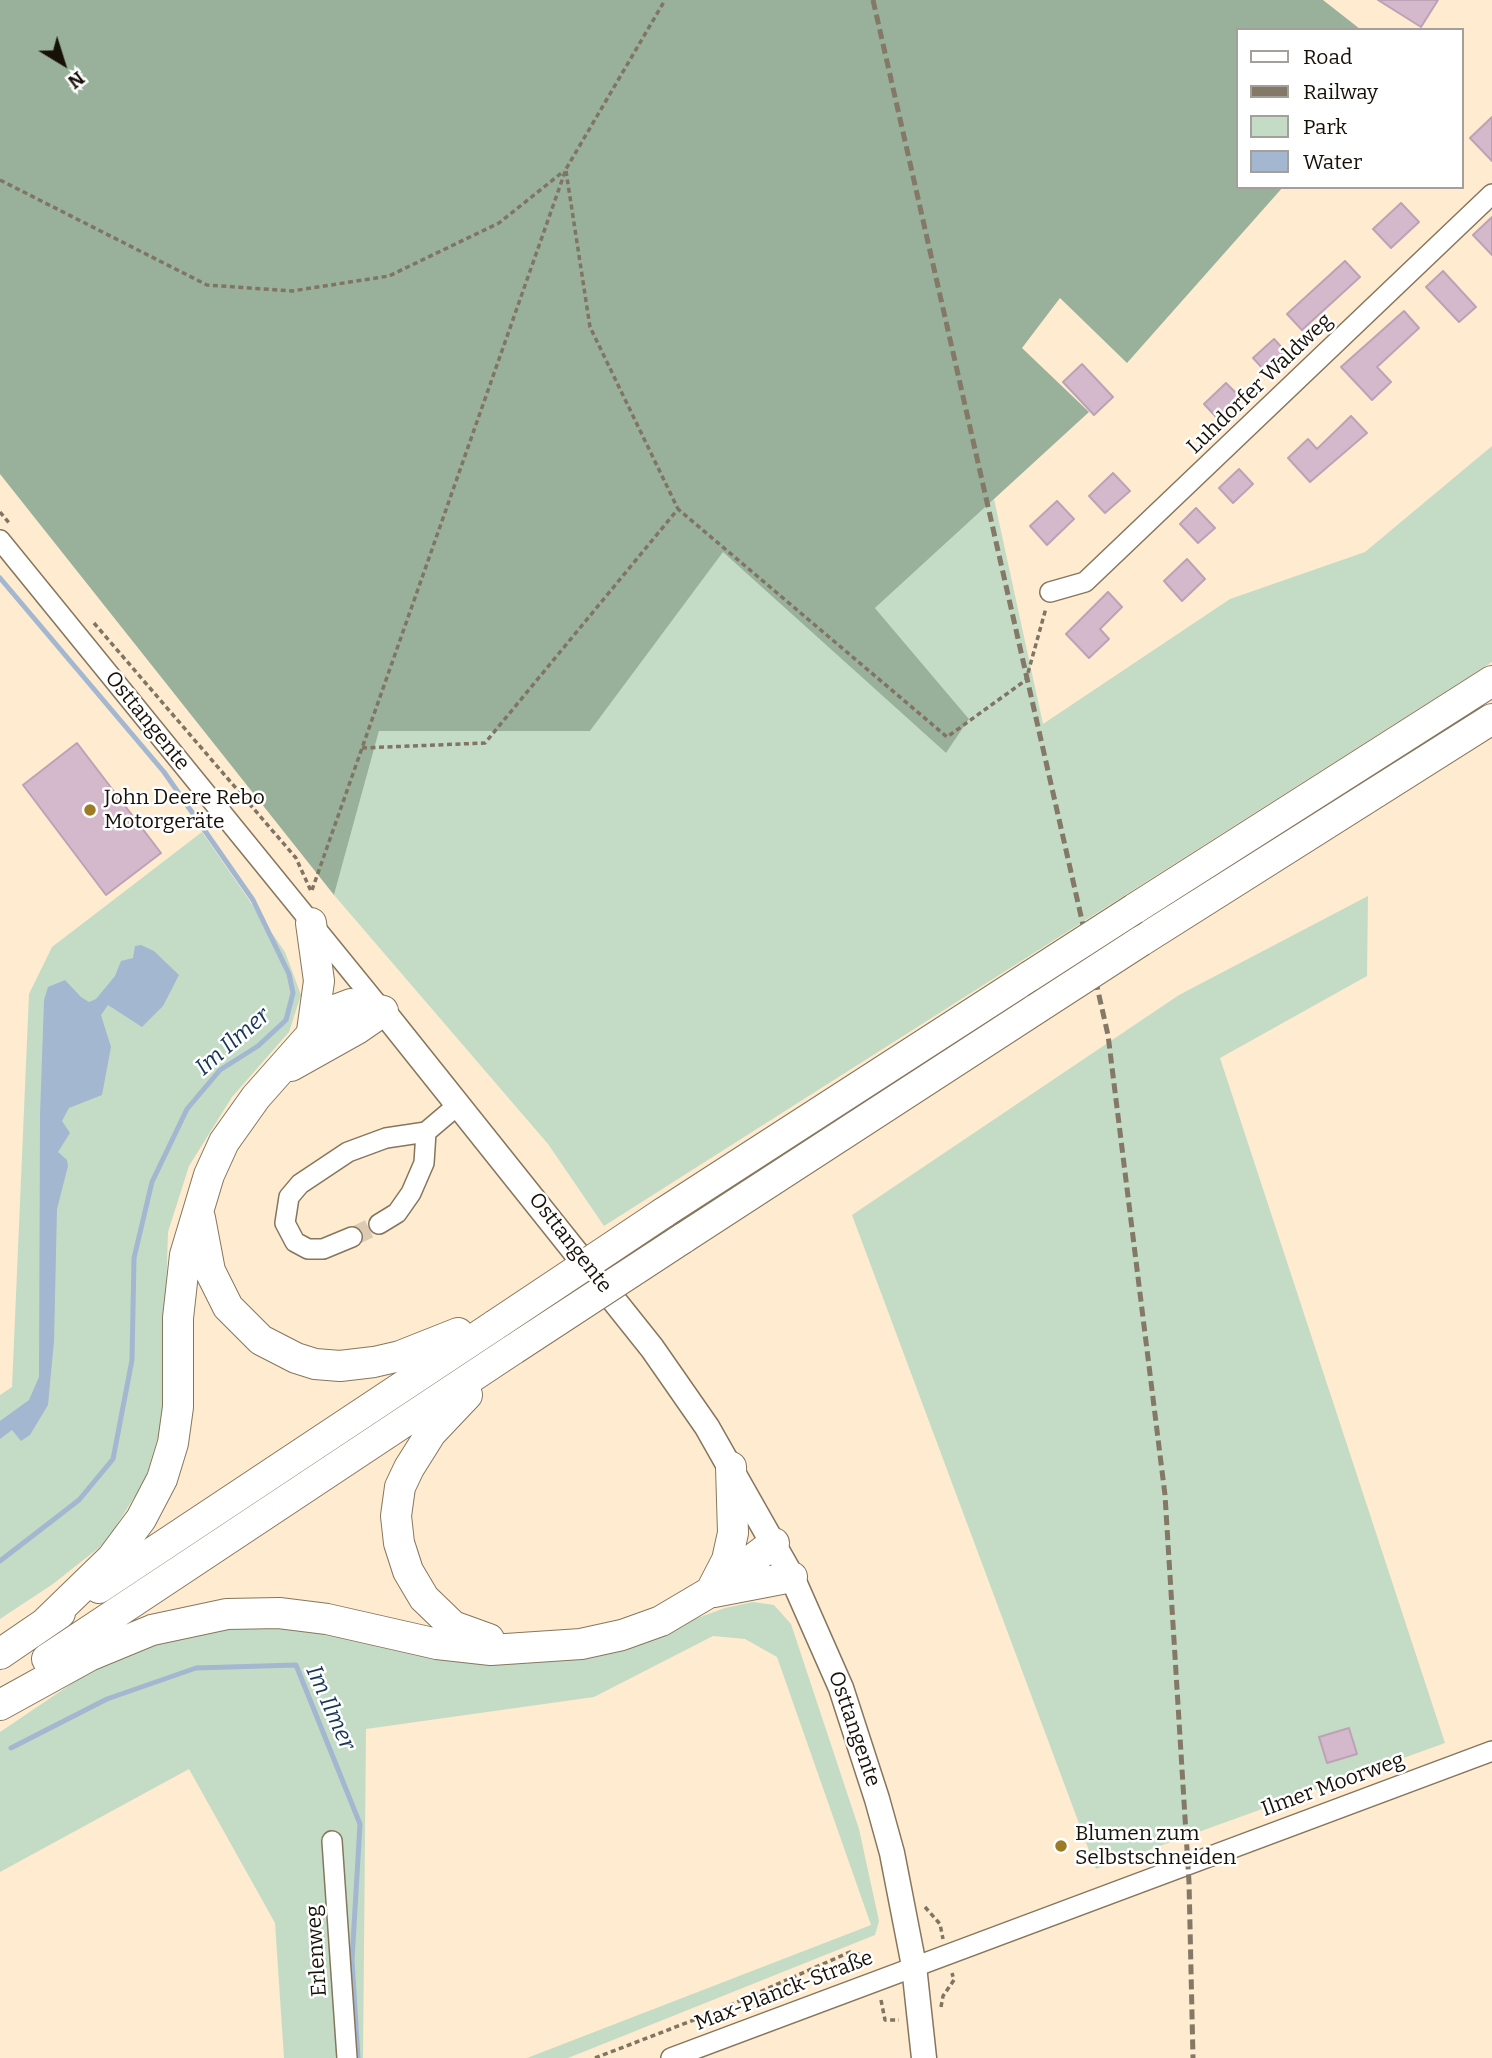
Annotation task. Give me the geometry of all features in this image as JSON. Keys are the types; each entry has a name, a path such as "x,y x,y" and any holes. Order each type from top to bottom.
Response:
{"highway":[{"path":"0,1654 492,1321 1492,681"},
{"path":"0,1690 682,1238 1141,941 1492,719"},
{"path":"311,923 319,981 312,1031"},
{"path":"46,1623 113,1558 141,1519 162,1479 173,1443 178,1407 181,1284 185,1255 217,1156 232,1128 312,1031 343,1006 360,1004 383,1011"},
{"path":"281,1071 357,1030 383,1011"},
{"path":"200,1203 204,1250 217,1288 228,1307 261,1340 296,1358 315,1364 340,1366 374,1362 439,1342 492,1321"},
{"path":"514,1349 430,1433 400,1488 396,1516 399,1543 408,1571 437,1613 472,1635 541,1649"},
{"path":"710,1592 727,1560 733,1533 731,1467"},
{"path":"0,1705 89,1656 152,1630 228,1614 279,1613 327,1619 437,1644 491,1650 541,1649 622,1635 661,1621 710,1592 774,1543"},
{"path":"710,1592 792,1577"}],"main road":[{"name":"Osttangente","path":"383,1011 652,1348 731,1467 792,1577 822,1638 863,1753 892,1853 914,1966 924,2058"}],"street":[{"name":"Luhdorfer Waldweg","path":"1050,592 1085,582 1492,194"},
{"name":"Osttangente","path":"8,535 383,1011"},
{"path":"352,1237 323,1249 308,1249 295,1242 285,1223 289,1197 300,1184 348,1152 386,1138 426,1132 459,1104"},
{"path":"379,1224 397,1213 411,1193 424,1163 426,1132"},
{"name":"Ilmer Moorweg","path":"914,1966 1492,1751"},
{"name":"Erlenweg","path":"332,1841 347,2058"},
{"name":"Max-Planck-Straße","path":"671,2058 914,1966"}],"path":[{"path":"91,619 296,858 312,892 566,169 665,0"},
{"path":"0,180 207,285 292,291 389,275 499,223 566,169"},
{"path":"566,169 590,327 678,509 947,737 1026,680 1050,592"},
{"path":"362,748 485,743 678,509"},
{"path":"0,512 8,535"},
{"path":"940,2018 943,1996 954,1980 946,1953"}],"green space":[{"path":"0,0 1323,0 1359,28 1236,28 1236,189 1281,189 1127,363 1060,298 1022,348 1089,412 875,608 969,719 946,753 723,552 590,731 379,731 334,895 0,474"},
{"path":"1492,446 1492,662 604,1226 548,1144 334,895 379,731 590,731 723,551 946,753 969,719 875,608 994,499 1043,724 1230,599 1365,552"},
{"path":"202,832 285,952 301,995 289,1032 232,1097 189,1166 168,1232 162,1423 145,1480 106,1542 53,1584 0,1619 0,1395 12,1387 29,994 52,947"},
{"path":"1368,896 1367,976 1220,1058 1445,1743 1096,1869 852,1215 1179,995"},
{"path":"753,1602 774,1605 791,1624 859,1829 879,1921 875,1935 568,2058 527,2058 871,1925 777,1657 745,1639 713,1636 594,1697 366,1729 363,2058 284,2058 275,1923 189,1769 0,1872 0,1732 86,1674 148,1642 224,1624 620,1646 725,1608"}],"water":[{"path":"141,945 154,951 179,975 163,1006 142,1027 108,1005 101,1015 111,1047 102,1095 69,1108 62,1121 70,1133 58,1152 67,1160 68,1166 57,1209 54,1341 48,1405 30,1435 21,1441 12,1430 0,1439 0,1421 29,1400 39,1377 40,1115 44,1000 48,987 65,980 89,1002 96,999 115,976 121,961 133,958 135,946"}],"building":[{"path":"1378,0 1438,0 1421,27"},
{"path":"1492,117 1492,161 1470,138"},
{"path":"1401,203 1419,222 1391,248 1373,229"},
{"path":"1492,217 1492,255 1473,235"},
{"path":"1345,261 1360,277 1302,330 1287,314"},
{"path":"1443,271 1476,307 1459,322 1426,287"},
{"path":"1404,311 1419,328 1377,367 1391,382 1372,400 1341,367"},
{"path":"1274,339 1286,352 1265,371 1253,358"},
{"path":"1082,364 1113,397 1094,415 1063,382"},
{"path":"1226,383 1240,397 1218,419 1204,404"},
{"path":"1351,416 1367,433 1310,482 1288,458 1308,439 1317,449"},
{"path":"1239,469 1253,484 1233,503 1219,488"},
{"path":"1113,473 1130,491 1105,513 1089,496"},
{"path":"1057,501 1074,519 1047,545 1030,526"},
{"path":"1196,508 1215,528 1198,543 1180,524"},
{"path":"1187,559 1205,579 1182,601 1164,581"},
{"path":"1108,592 1122,607 1100,629 1109,639 1089,658 1066,634"},
{"path":"77,743 161,853 106,895 23,785"},
{"path":"1349,1728 1357,1754 1327,1763 1319,1737"}],"waterway":[{"name":"Im Ilmer","path":"0,578 164,772 253,900 289,974 293,993 286,1020 258,1046 220,1070 187,1109 152,1182 134,1258 132,1360 113,1459 79,1500 0,1561"},
{"name":"Im Ilmer","path":"11,1748 107,1699 196,1668 296,1665 360,1824 352,1960 358,2058"}],"tunnel":[{"path":"352,1237 379,1224"}],"railway":[{"path":"873,0 1108,1035 1165,1495 1189,1882 1193,2058"}],"place":[{"name":"John Deere Rebo Motorgeräte","path":"90,810"},
{"name":"Blumen zum Selbstschneiden","path":"1061,1846"}]}
